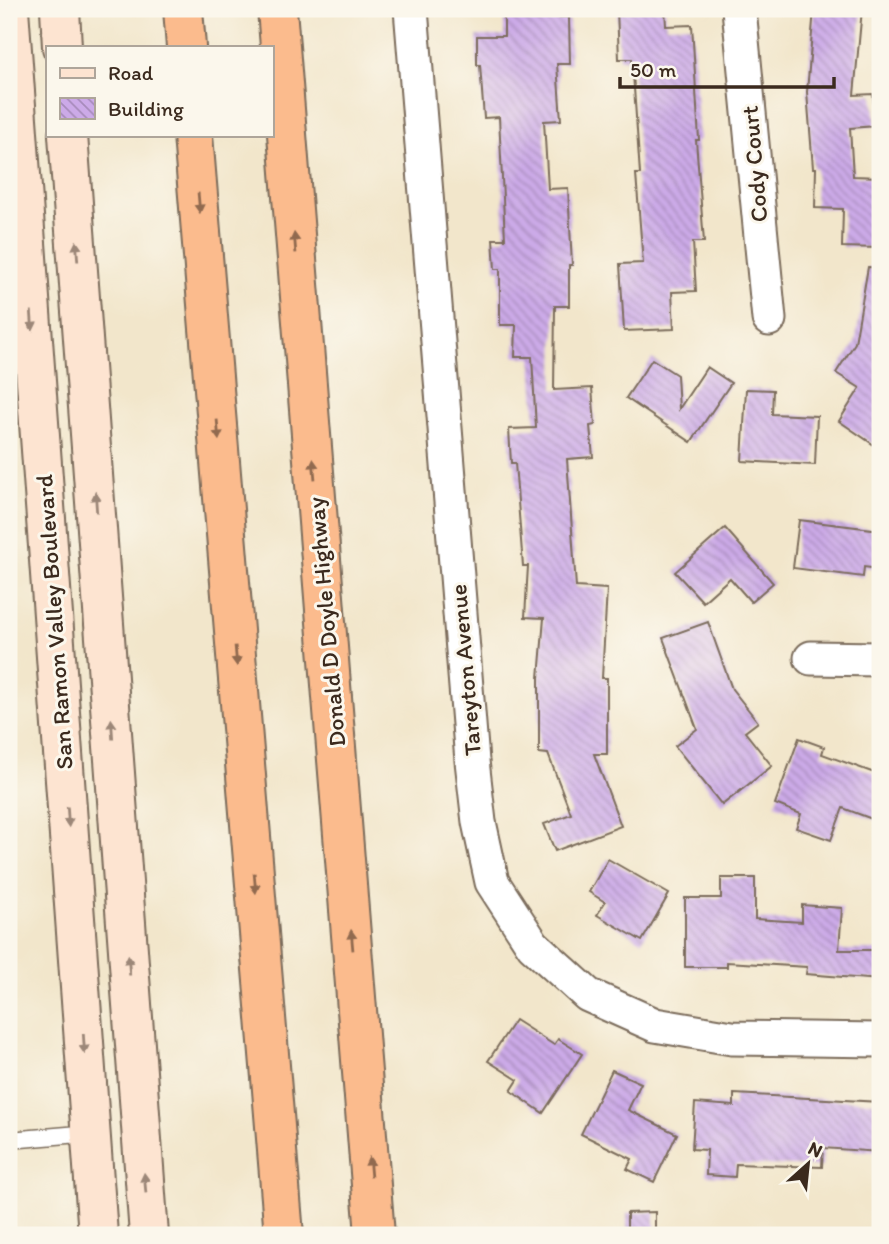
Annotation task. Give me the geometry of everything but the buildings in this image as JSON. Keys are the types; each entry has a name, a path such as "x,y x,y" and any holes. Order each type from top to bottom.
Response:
{"highway":[{"path":"183,9 186,46"},
{"name":"Donald D Doyle Highway","path":"277,9 375,1235"},
{"path":"193,136 284,1235"}],"main road":[{"name":"San Ramon Valley Boulevard","path":"9,9 98,1235"},
{"path":"60,9 62,46"},
{"name":"San Ramon Valley Boulevard","path":"68,136 149,1235"},
{"path":"91,1133 140,1130"}],"street":[{"name":"Tareyton Avenue","path":"411,9 472,761 479,822 492,882 533,945 587,995 655,1025 732,1038 880,1040"},
{"name":"Cody Court","path":"739,9 769,319"},
{"path":"811,658 880,659"}],"lane":[{"path":"9,1140 91,1133"}]}
